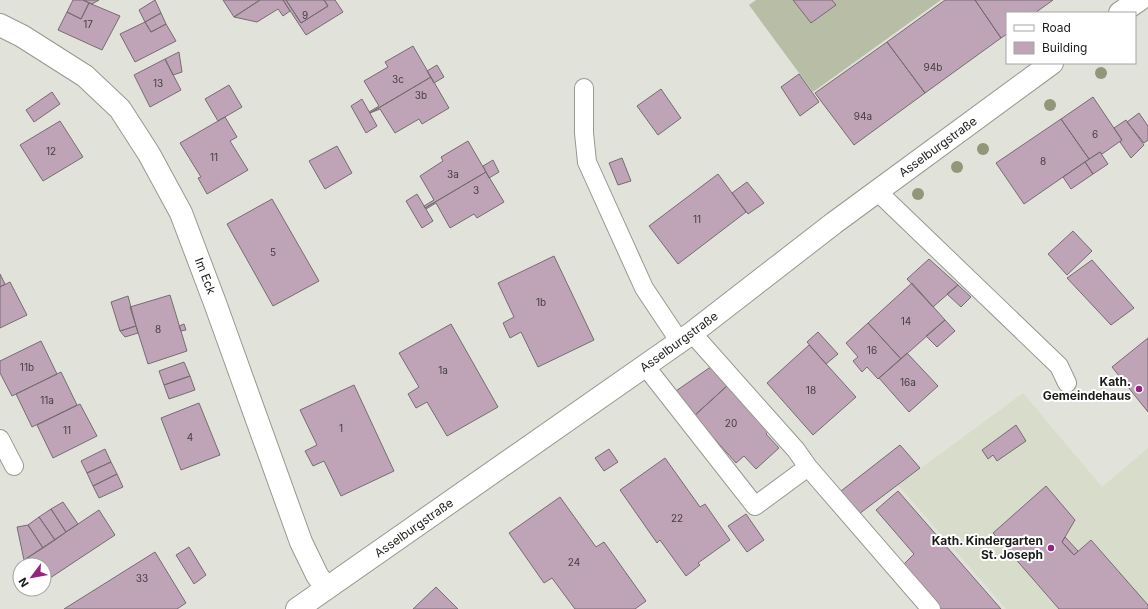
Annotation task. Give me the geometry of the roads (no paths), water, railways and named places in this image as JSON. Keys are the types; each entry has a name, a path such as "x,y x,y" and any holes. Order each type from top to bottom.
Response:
{"street":[{"path":"1121,12 1139,0"},
{"name":"Im Eck","path":"0,25 22,36 85,76 120,109 149,154 181,213 301,542 317,575 326,588"},
{"name":"Asselburgstraße","path":"297,609 646,367 877,191 1051,64"}],"lane":[{"path":"584,88 584,133 587,162 644,288 686,338 796,450 808,467 931,609"},
{"path":"877,191 1059,366 1067,383"},
{"path":"646,367 755,506 808,467"},
{"path":"0,439 14,466"}],"place":[{"name":"Kath. Gemeindehaus","path":"1139,389"},
{"name":"Kath. Kindergarten St. Joseph","path":"1051,548"}]}
